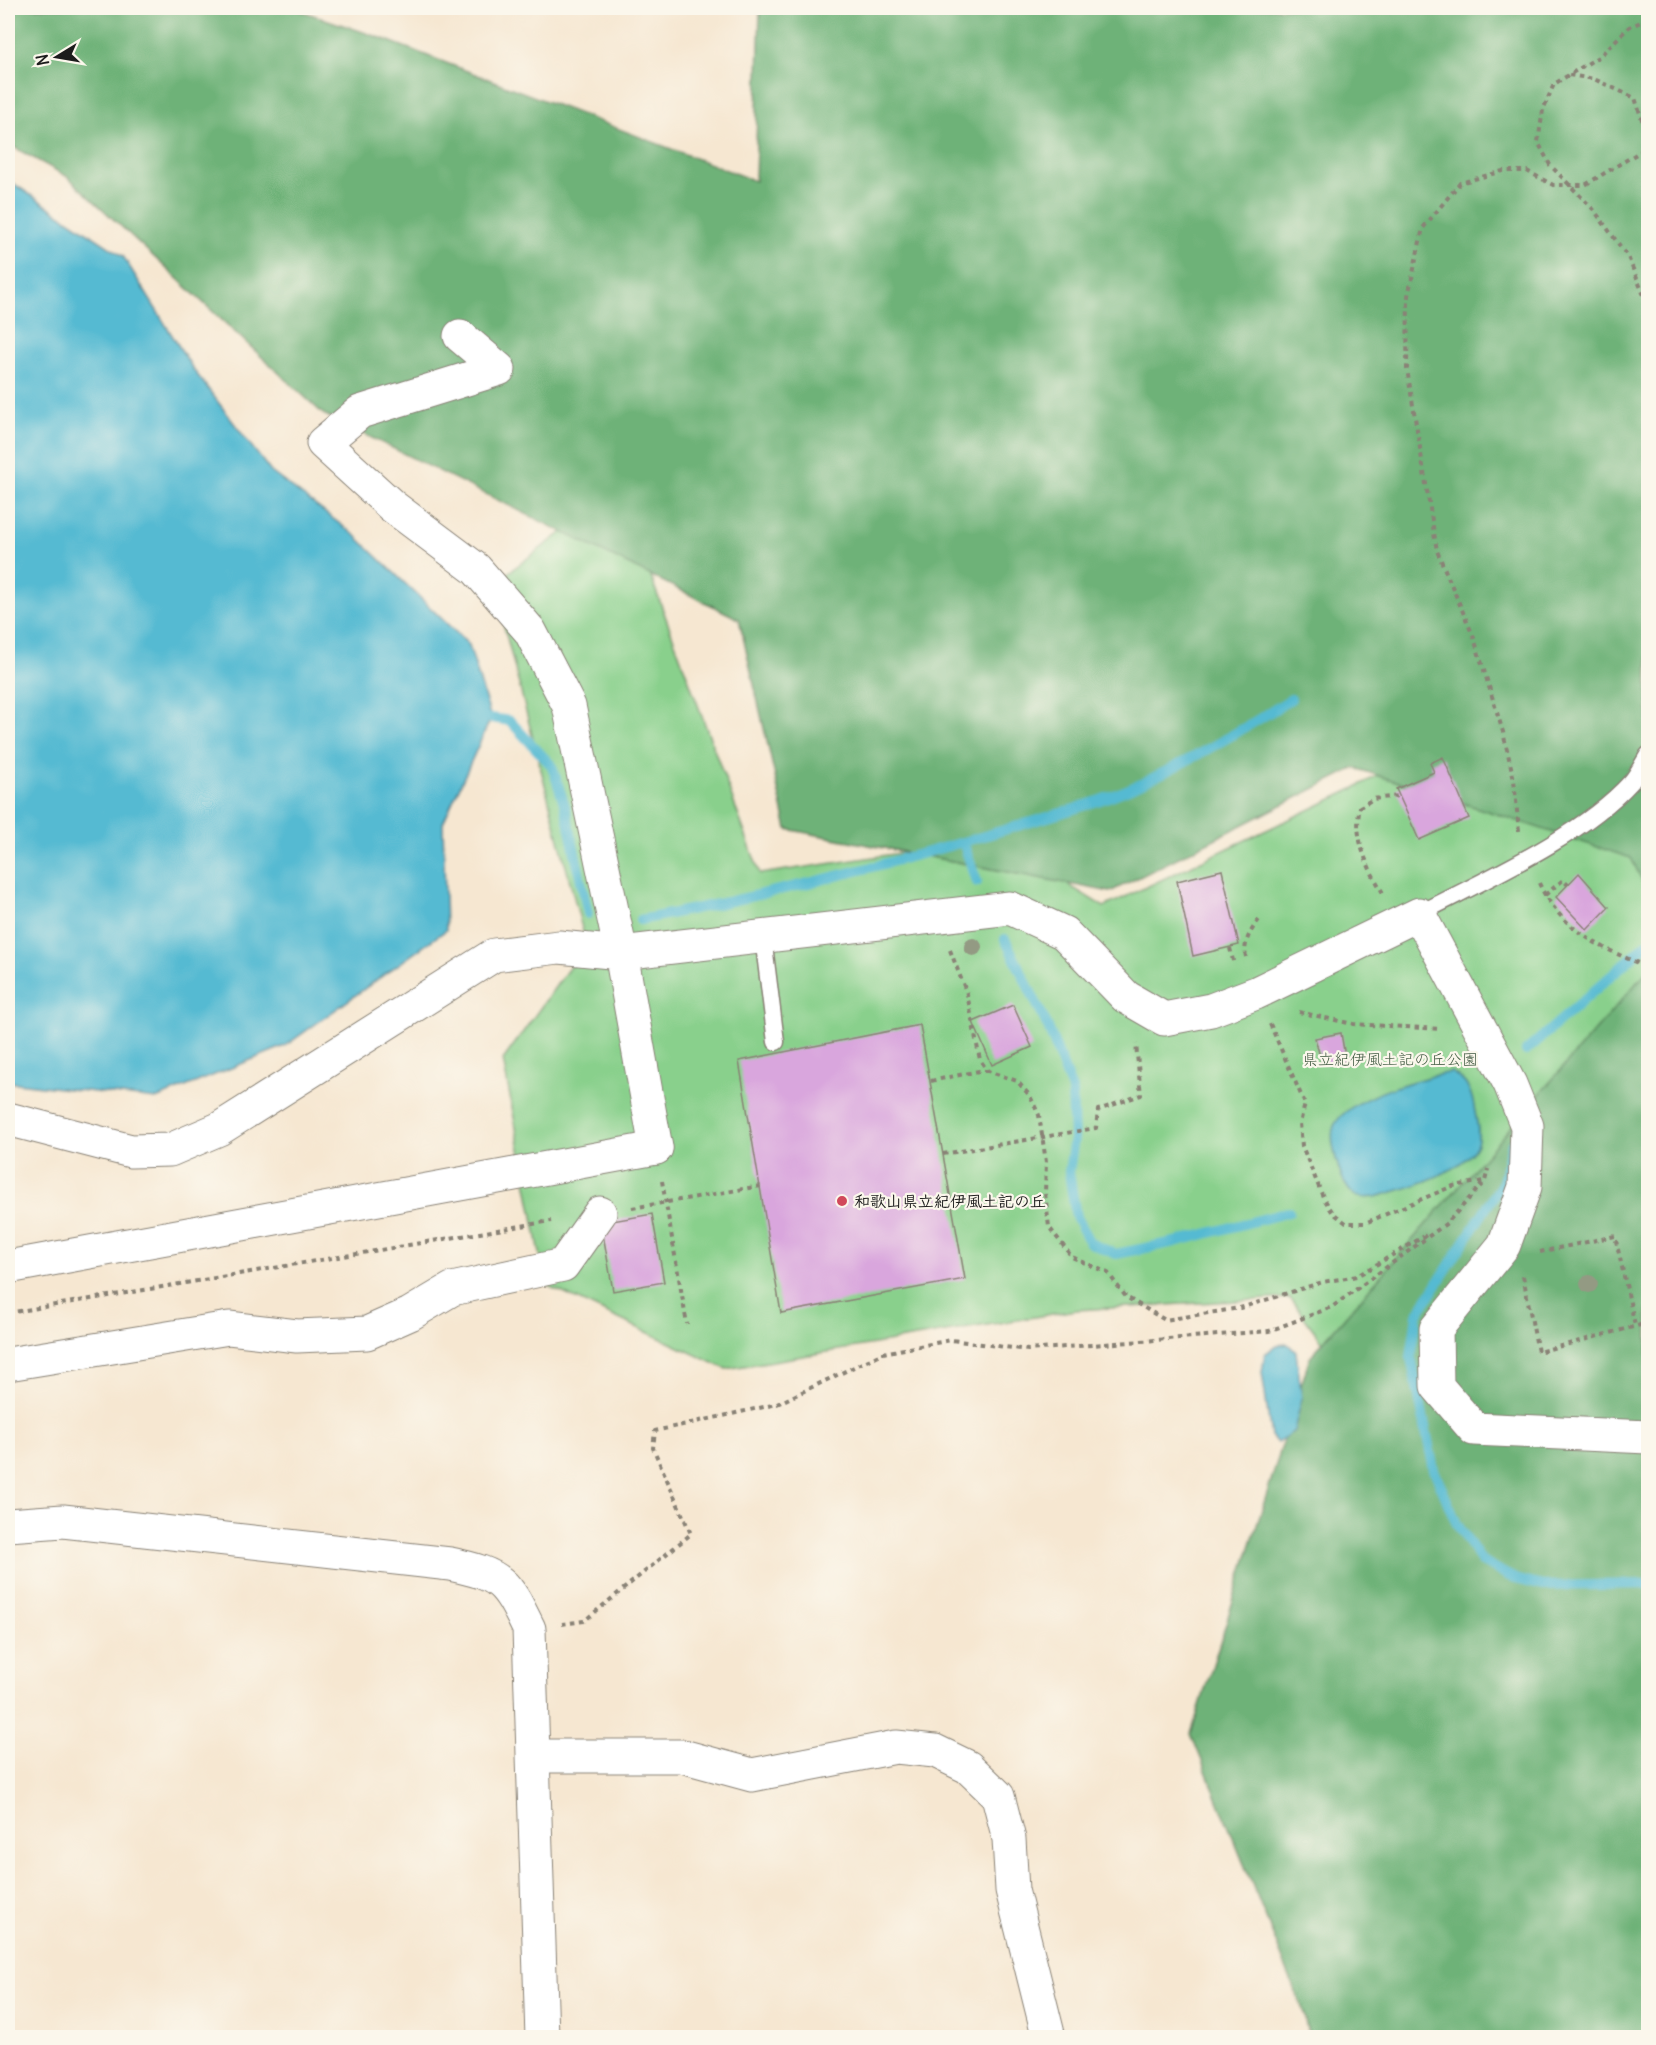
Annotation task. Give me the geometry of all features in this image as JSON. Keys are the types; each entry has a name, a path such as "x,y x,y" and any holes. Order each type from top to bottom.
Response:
{"street":[{"path":"8,1267 656,1148 621,953 569,706 530,631 476,569 392,506 323,443 360,412 499,369 460,336"},
{"path":"8,1119 131,1151 170,1150 219,1129 494,955 559,947 621,953 1010,908 1064,933 1126,997 1164,1019 1258,998 1411,919 1484,1036 1510,1084 1527,1126 1525,1187 1504,1245 1436,1329 1437,1386 1474,1429 1648,1437"},
{"path":"8,1364 229,1328 297,1336 366,1333 410,1314 452,1289 563,1265 600,1213"},
{"path":"8,1525 63,1521 468,1568 486,1571 510,1591 529,1629 542,2037"},
{"path":"534,1756 682,1756 752,1775 896,1747 935,1751 968,1767 998,1796 1008,1839 1012,1890 1049,2037"}],"lane":[{"path":"1411,919 1522,859 1590,817 1631,782 1648,755"},
{"path":"763,937 776,1042"}],"path":[{"path":"1648,19 1629,27 1600,56 1554,84 1543,111 1538,142 1550,165 1594,210 1628,257 1648,305"},
{"path":"1569,75 1594,79 1635,98 1648,138"},
{"path":"1648,147 1585,185 1572,187 1553,185 1527,171 1503,171 1460,183 1423,228 1408,296 1407,369 1437,550 1474,638 1503,732 1514,780 1522,859 1532,866 1545,895 1568,926 1599,946 1648,968"},
{"path":"1400,796 1373,799 1360,807 1357,822 1359,842 1372,875 1411,919"},
{"path":"1545,895 1563,880 1568,885"},
{"path":"926,918 939,931 958,966 967,994 976,1050 988,1071"},
{"path":"1259,920 1251,929 1244,948 1258,998 1305,1104 1300,1123 1302,1146 1323,1197 1333,1213 1346,1223 1365,1223 1453,1186 1485,1181"},
{"path":"943,1154 1096,1128 1098,1110 1141,1095 1138,1053 1126,997"},
{"path":"1258,998 1353,1024 1433,1030 1453,1027 1484,1036"},
{"path":"931,1082 979,1071 988,1071 1017,1081 1030,1096 1039,1115 1049,1227 1072,1257 1108,1273 1126,1297 1166,1320 1240,1308 1323,1282 1357,1276 1447,1223"},
{"path":"656,1148 687,1324"},
{"path":"529,1629 584,1621 692,1534 653,1448 655,1431 777,1404 883,1353 951,1340 1028,1350 1269,1330 1332,1307 1447,1223 1485,1181 1491,1159"},
{"path":"8,1313 761,1186"},
{"path":"1530,1254 1615,1236 1635,1325"},
{"path":"1522,1267 1538,1352 1648,1323"}],"green space":[{"path":"8,8 293,8 381,38 755,181 760,8 1648,8 1648,892 1631,858 1355,768 1110,892 787,829 739,619 323,414 68,177 8,144"},
{"name":"県立紀伊風土記の丘公園","path":"619,490 760,874 994,839 1104,907 1353,789 1500,708 1648,536 1648,1518 1414,1466 1290,1298 1076,1310 726,1369 546,1285 503,1060 586,944 493,584"},
{"path":"1648,970 1648,2037 1309,2037 1302,2007 1191,1734 1310,1357"}],"water":[{"path":"8,180 123,256 193,369 271,472 356,536 469,645 491,718 443,823 446,930 285,1046 156,1099 8,1082"},
{"path":"1451,1072 1466,1084 1473,1099 1478,1136 1477,1144 1471,1154 1447,1171 1416,1185 1375,1197 1355,1196 1348,1189 1340,1172 1334,1151 1334,1126 1354,1106 1386,1090"},
{"path":"1288,1344 1296,1352 1302,1398 1294,1431 1277,1443 1271,1436 1262,1372 1265,1354 1277,1345"}],"building":[{"path":"1443,757 1469,818 1419,840 1396,789 1434,772 1430,763"},
{"path":"1222,870 1239,945 1193,956 1177,881"},
{"path":"1579,873 1609,907 1587,930 1556,897"},
{"path":"1013,1005 1032,1047 992,1065 973,1022"},
{"path":"920,1025 965,1279 781,1313 739,1061"},
{"path":"1341,1033 1346,1062 1322,1064 1315,1038"},
{"path":"652,1214 664,1282 613,1291 601,1223"}],"waterway":[{"path":"640,920 773,892 904,859 1084,806 1120,793 1178,766 1291,699"},
{"path":"491,718 510,721 552,766 565,806 588,914"},
{"path":"963,842 977,882"},
{"path":"1005,939 1048,1027 1072,1090 1074,1138 1069,1172 1076,1217 1090,1243 1116,1254 1175,1242 1289,1212"},
{"path":"1526,1051 1648,943"},
{"path":"1512,1144 1503,1182 1417,1315 1411,1358 1434,1470 1457,1524 1482,1562 1515,1579 1543,1586 1648,1584"}],"place":[{"name":"和歌山県立紀伊風土記の丘","path":"842,1201"}]}
